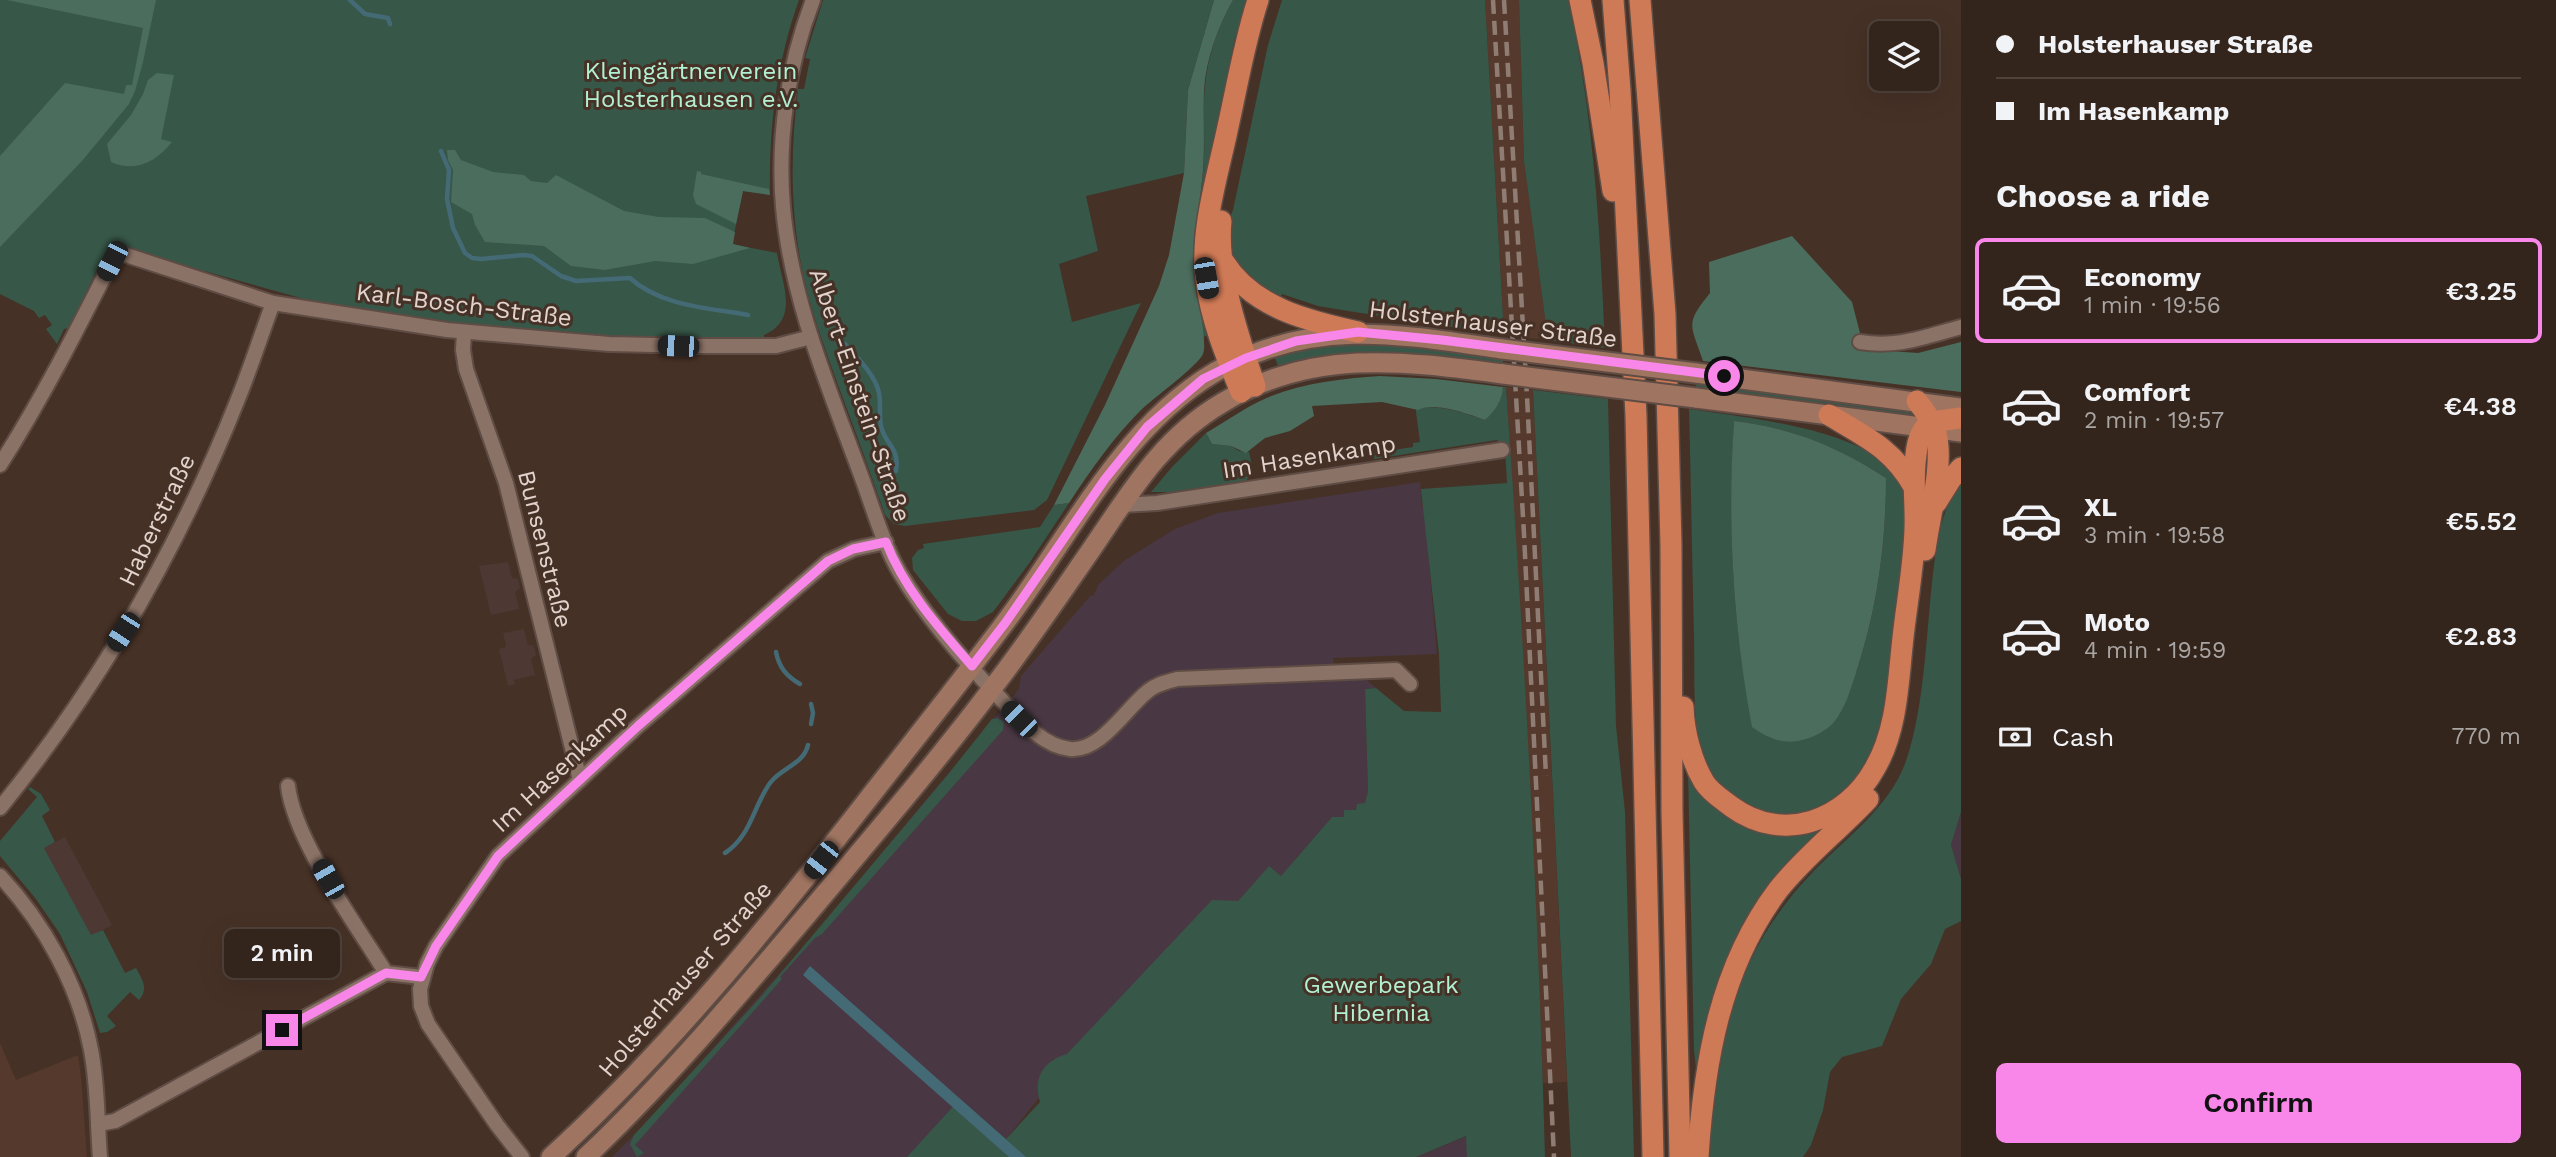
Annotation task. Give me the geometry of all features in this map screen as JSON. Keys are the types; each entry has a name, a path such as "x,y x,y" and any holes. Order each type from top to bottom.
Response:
{"highway":[{"path":"1238,361 1218,333 1208,288 1207,234 1242,57 1258,0"},
{"path":"1248,389 1238,361 1221,257 1221,224 1253,60 1271,0"},
{"path":"1580,0 1595,76 1614,202 1629,261"},
{"path":"1612,0 1620,90 1634,369 1653,1157"},
{"path":"1640,0 1665,314 1671,545 1672,826 1680,1157"},
{"path":"1221,257 1241,284 1271,306 1358,332"},
{"path":"1698,1157 1702,1099 1725,990 1752,933 1778,891 1815,850 1878,789 1898,747 1907,707 1938,456 1930,425 1917,401"},
{"path":"1829,415 1893,456 1915,489"},
{"path":"1671,545 1680,579 1684,724 1692,754 1705,784 1737,810 1757,820 1784,826 1812,823 1837,810 1859,792 1876,768 1891,729 1915,537 1916,452 1930,425 1961,418"},
{"path":"1933,508 1961,468"}],"main road":[{"name":"Holsterhauser Straße","path":"551,1157 657,1052 807,878 1006,622 1105,479 1147,427 1184,394 1238,361 1296,341 1358,332 1961,408"},
{"name":"Holsterhauser Straße","path":"586,1157 674,1068 906,797 991,690 1160,452 1196,420 1248,389 1309,368 1359,362 1407,363 1930,425 1961,432"}],"street":[{"name":"Albert-Einstein-Straße","path":"813,0 796,51 789,86 783,126 781,170 788,245 811,337 899,572 991,690 1019,719 1049,743 1075,749 1089,746 1100,738 1150,689 1177,679 1396,670 1410,684"},
{"name":"Karl-Bosch-Straße","path":"0,465 24,428 68,348 112,261 120,253 273,303 464,332 609,344 701,346 776,346 811,337"},
{"name":"Haberstraße","path":"0,808 32,769 138,609 195,497 233,410 273,303"},
{"path":"1860,342 1882,345 1900,343 1961,327"},
{"name":"Bunsenstraße","path":"464,332 466,369 506,483 580,780"},
{"name":"Im Hasenkamp","path":"1122,505 1169,501 1502,450"},
{"name":"Im Hasenkamp","path":"421,977 436,946 498,856 828,561 853,549 886,542"},
{"path":"288,786 294,816 336,892 386,973"},
{"path":"0,876 42,931 64,969 81,1010 91,1049 100,1157"},
{"path":"98,1124 115,1121 386,973 421,977 421,1006 428,1024 522,1157"}],"shaded area":[{"path":"1485,0 1519,0 1524,161 1548,340 1504,335"},
{"path":"1506,387 1533,390 1567,1082 1543,1083 1527,730"},
{"path":"1420,482 1437,654 1333,658 1336,679 1358,678 1368,681 1376,688 1365,689 1368,791 1365,803 1344,817 1332,817 1281,876 1269,866 1238,901 1038,1099 1006,1139 907,1157 612,1157 647,1122 804,946 1019,689 1021,676 1091,595 1093,596 1099,584 1125,560 1175,529 1218,513"},
{"path":"508,562 512,578 518,579 520,588 515,592 519,609 491,615 479,566"},
{"path":"524,629 528,645 534,646 536,655 531,659 535,675 514,680 515,684 508,686 499,649 506,647 503,633"},
{"path":"1961,812 1961,879 1951,845"},
{"path":"65,837 112,925 91,936 44,848"},
{"path":"0,1043 16,1080 78,1055 87,1157 0,1157"},
{"path":"1467,1136 1467,1157 1416,1157"}],"green space":[{"name":"Kleingärtnerverein Holsterhausen e.V.","path":"0,0 799,0 779,72 771,145 770,195 743,191 732,244 777,253 786,300 782,320 764,335 764,340 635,338 465,325 304,299 115,246 105,253 69,328 64,329 57,344 46,329 52,325 45,315 39,318 34,311 0,294"},
{"path":"7,0 156,0 143,62 129,104 82,161 0,247 0,156 65,83 124,94 126,85 132,85 143,28"},
{"path":"823,0 1214,0 1188,90 1184,173 1086,196 1098,251 1059,264 1072,322 1141,303 1047,500 1034,510 905,526 894,524 885,515 816,322 803,274 794,216 794,131 798,89 804,89 810,59 805,58"},
{"path":"1214,0 1233,0 1214,43 1204,90 1204,160 1195,263 1204,339 1203,354 1130,421 1102,455 1069,503 1054,505 1105,405 1159,286 1169,255 1184,173 1188,90"},
{"path":"1233,0 1247,0 1234,42 1207,172 1211,334 1203,337 1197,294 1196,254 1204,161 1205,86 1214,41"},
{"path":"1282,0 1485,0 1504,335 1318,306 1282,294 1279,301 1253,285 1237,267 1230,249 1228,229 1268,45"},
{"path":"1519,0 1568,0 1590,130 1605,348 1548,340 1524,161"},
{"path":"157,73 174,75 161,139 172,142 159,155 144,164 128,166 111,162 107,144 131,115 148,80"},
{"path":"447,150 455,150 461,160 493,172 524,175 531,181 547,183 556,175 624,211 659,217 705,218 735,232 733,244 750,248 693,264 655,261 605,270 571,266 544,246 485,242 472,214 451,202 453,170"},
{"path":"697,171 769,189 770,195 743,191 736,224 696,204 693,195"},
{"path":"1792,236 1852,302 1861,337 1876,350 1918,353 1961,342 1961,392 1703,361 1692,325 1696,312 1710,293 1709,262"},
{"path":"1368,342 1503,356 1503,366 1418,356 1364,355 1308,361 1279,368 1274,356 1310,347"},
{"path":"1380,376 1503,387 1497,405 1485,420 1442,408 1418,410 1382,402 1312,406 1314,416 1290,431 1265,438 1246,453 1231,446 1212,444 1206,433 1251,406 1287,390"},
{"path":"1696,380 1911,411 1916,415 1913,418 1696,390"},
{"name":"Gewerbepark Hibernia","path":"1503,387 1506,387 1524,675 1545,1157 1467,1157 1466,1136 1416,1157 907,1157 960,1099 1006,1139 1040,1102 1039,1078 1046,1066 1067,1054 1212,900 1238,901 1269,866 1281,876 1332,817 1344,817 1344,810 1356,810 1357,804 1365,803 1368,791 1365,689 1376,688 1404,711 1441,712 1439,654 1421,489 1507,483 1505,447 1497,440 1374,459 1374,453 1413,447 1413,443 1420,442 1416,409 1442,408 1485,420 1498,404"},
{"path":"1533,390 1608,399 1616,726 1625,812 1634,1157 1571,1157"},
{"path":"1689,409 1797,427 1853,444 1876,456 1892,471 1904,489 1904,549 1881,726 1871,754 1858,778 1840,797 1815,810 1782,814 1752,808 1725,790 1711,773 1702,754 1695,696","holes":["1734,421 1813,440 1886,478 1879,577 1870,625 1852,685 1838,716 1830,725 1817,734 1797,740 1773,738 1753,727 1740,650 1733,575 1731,500"]},
{"path":"1734,421 1775,428 1813,440 1886,478 1879,577 1870,625 1854,679 1834,722 1820,733 1802,740 1776,740 1752,727 1740,651 1733,575 1731,498"},
{"path":"1206,433 1212,444 1249,452 1254,474 1246,481 1170,492 1151,492 1172,467"},
{"path":"1961,481 1961,812 1951,845 1961,879 1961,921 1945,929 1931,964 1901,999 1882,1046 1842,1057 1830,1072 1823,1110 1811,1145 1803,1157 1709,1157 1711,1117 1723,1041 1746,970 1763,936 1785,904 1811,874 1877,809 1889,794 1906,761 1921,696 1937,543 1948,505"},
{"path":"1069,503 993,612 976,621 962,621 948,614 913,570 912,558 918,550 924,548 923,544 1040,527 1054,505"},
{"path":"998,718 1004,722 1003,730 822,934 815,938 780,977 782,979 635,1145 644,1153 637,1157 630,1144 634,1135 760,998 992,719"},
{"path":"1688,770 1696,784 1806,833 1832,824 1771,891 1697,1078 1694,1050"},
{"path":"30,787 41,794 50,810 42,816 55,842 44,848 91,935 103,930 125,973 136,968 144,984 144,992 139,1000 130,992 107,1016 116,1026 107,1032 100,1033 87,992 60,934 36,899 0,856 0,841 37,797 28,789"}],"water":[{"path":"810,966 1026,1157 1009,1157 803,975"}],"waterway":[{"path":"350,0 365,14 388,18 390,24"},
{"path":"441,151 449,170 447,199 453,228 465,253 472,258 532,256 561,276 576,281 630,278 656,295 670,300 748,315"},
{"path":"845,344 865,367 877,387 881,426 894,451 896,471"},
{"path":"776,652 784,671 800,684"},
{"path":"811,704 811,724"},
{"path":"725,853 741,838 770,783 802,757 808,745"}],"railway":[{"path":"1493,0 1524,534 1554,1157"},
{"path":"1504,0 1546,776"}],"route":[{"path":"282,1030 386,973 421,977 436,946 498,856 638,726 828,561 840,554 886,542 899,572 916,597 972,666 1130,446 1184,394 1203,379 1230,364 1275,346 1326,335 1358,332 1724,376"}]}
